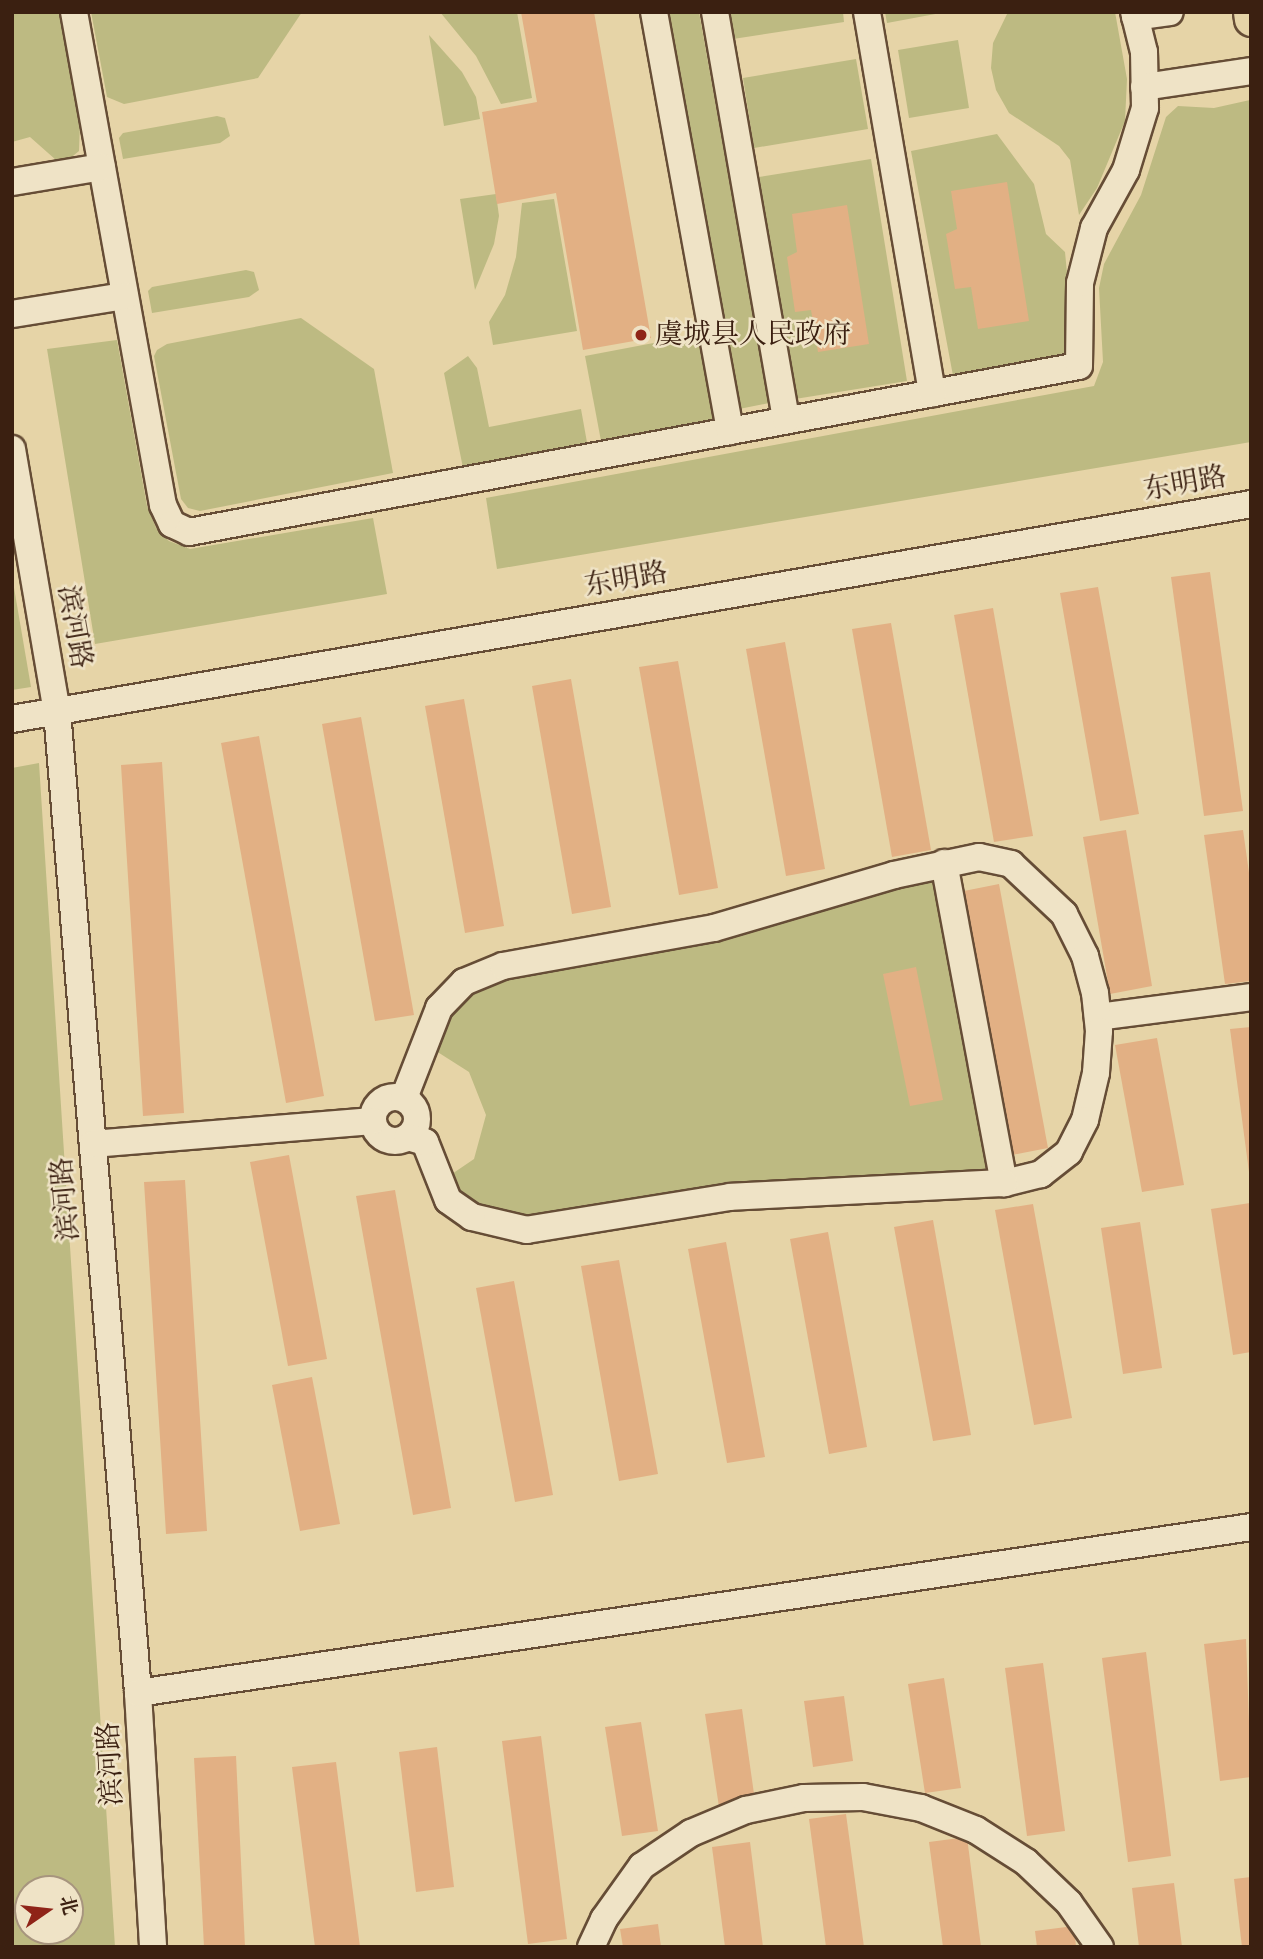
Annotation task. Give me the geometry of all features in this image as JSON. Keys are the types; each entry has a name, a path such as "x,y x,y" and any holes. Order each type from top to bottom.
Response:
{"main road":[{"path":"1250,12 1251,19"}],"street":[{"path":"74,12 163,505 173,524 189,531 1079,366 1080,283 1094,228 1126,170 1145,108 1144,52 1134,14 1170,12"},
{"path":"654,12 730,431"},
{"path":"715,12 786,420"},
{"path":"867,12 932,393"},
{"path":"1144,87 1251,71"},
{"path":"12,182 102,167"},
{"path":"12,314 125,296"},
{"name":"滨河路","path":"12,449 57,711 138,1693 153,1947"},
{"name":"东明路","path":"12,719 1251,504"},
{"path":"372,1121 386,1140 408,1137 425,1142 448,1200 472,1217 527,1230 730,1197 1004,1183 1041,1174 1069,1152 1085,1120 1096,1073 1097,1017 1085,957 1064,914 1041,887 1012,864 979,857 944,863 714,928 596,952 532,960 464,982 439,1008 404,1098"},
{"path":"944,863 1004,1183"},
{"path":"1097,1017 1251,997"},
{"path":"372,1121 381,1100 404,1098"},
{"path":"404,1098 417,1116 408,1137"},
{"path":"93,1144 372,1121"},
{"path":"138,1693 1251,1527"},
{"path":"591,1947 604,1919 642,1866 691,1833 746,1810 804,1798 863,1797 921,1808 976,1830 1026,1862 1069,1903 1100,1947"}],"shaded area":[{"path":"12,12 60,12 80,123 79,151 68,160 56,160 30,137 12,142"},
{"path":"91,12 302,12 258,78 124,104 107,97"},
{"path":"440,12 517,12 532,98 501,104 476,56"},
{"path":"668,12 699,12 769,403 739,409"},
{"path":"728,12 843,12 844,22 733,39"},
{"path":"885,12 946,12 887,23"},
{"path":"1008,12 1115,12 1127,79 1125,121 1097,188 1079,215 1070,160 1059,146 1009,113 996,90 991,68 993,43"},
{"path":"429,35 462,72 476,97 480,119 444,126"},
{"path":"958,40 969,108 909,118 898,50"},
{"path":"856,59 868,129 754,148 743,78"},
{"path":"1250,100 1251,442 497,569 486,498 1094,386 1103,362 1099,288 1104,264 1141,195 1166,117 1178,106 1214,108"},
{"path":"217,116 225,118 230,136 220,143 123,159 119,138 123,133"},
{"path":"997,134 1034,184 1046,234 1065,252 1075,357 954,381 911,151"},
{"path":"871,159 907,381 795,399 759,177"},
{"path":"496,194 499,216 494,244 475,290 460,199"},
{"path":"554,199 577,331 493,345 489,322 505,295 516,257 522,203"},
{"path":"246,270 254,272 259,290 249,297 152,313 148,291 152,287"},
{"path":"301,318 374,369 393,473 200,511 188,508 181,499 154,356 157,350 167,344"},
{"path":"701,334 717,419 601,441 585,356"},
{"path":"117,340 147,506 156,528 169,541 190,549 373,518 387,594 95,644 47,349"},
{"path":"468,356 477,368 489,427 581,409 588,448 464,473 444,373"},
{"path":"12,576 31,687 12,690"},
{"path":"39,763 115,1947 12,1947 12,768"},
{"path":"937,876 993,1177 511,1219 468,1205 449,1176 474,1159 486,1115 469,1072 436,1051 446,1014 473,993 514,973"}],"building":[{"path":"521,12 594,12 651,338 583,350 556,193 497,204 482,112 537,102"},
{"path":"1007,182 1029,321 978,329 971,287 955,289 946,234 957,229 951,191"},
{"path":"847,205 869,344 818,352 811,310 795,312 787,257 797,252 792,214"},
{"path":"1210,572 1243,811 1204,816 1171,577"},
{"path":"1098,587 1139,814 1100,821 1060,593"},
{"path":"993,608 1033,836 994,842 954,615"},
{"path":"891,623 931,850 892,857 852,629"},
{"path":"785,642 825,869 786,876 746,649"},
{"path":"678,661 718,888 679,895 639,667"},
{"path":"571,679 611,907 572,914 532,686"},
{"path":"464,699 504,926 465,933 425,706"},
{"path":"361,717 414,1015 375,1021 322,724"},
{"path":"259,736 324,1096 286,1103 221,743"},
{"path":"162,762 184,1113 143,1116 121,765"},
{"path":"1126,830 1152,986 1110,994 1083,837"},
{"path":"1243,830 1251,887 1251,981 1225,984 1204,835"},
{"path":"999,884 1048,1148 1007,1156 959,892"},
{"path":"916,967 943,1100 910,1106 883,974"},
{"path":"1251,1027 1251,1172 1249,1172 1230,1029"},
{"path":"1157,1038 1184,1185 1142,1192 1115,1045"},
{"path":"289,1155 327,1359 288,1366 250,1162"},
{"path":"185,1180 207,1531 166,1534 144,1182"},
{"path":"395,1190 451,1508 413,1515 356,1196"},
{"path":"1250,1203 1251,1352 1233,1355 1211,1209"},
{"path":"1033,1204 1072,1418 1034,1425 995,1210"},
{"path":"933,1220 971,1435 933,1441 894,1227"},
{"path":"1140,1222 1162,1368 1123,1374 1101,1228"},
{"path":"828,1232 867,1447 829,1454 790,1239"},
{"path":"726,1242 765,1457 727,1463 688,1249"},
{"path":"619,1260 658,1474 619,1481 581,1266"},
{"path":"514,1281 553,1495 515,1502 476,1288"},
{"path":"312,1377 340,1524 300,1531 272,1385"},
{"path":"1246,1639 1251,1777 1220,1781 1204,1644"},
{"path":"1146,1652 1171,1856 1128,1862 1102,1658"},
{"path":"1043,1663 1065,1831 1027,1836 1005,1668"},
{"path":"944,1678 961,1788 925,1793 908,1684"},
{"path":"844,1696 853,1761 813,1767 804,1701"},
{"path":"742,1709 755,1801 719,1807 705,1714"},
{"path":"641,1722 658,1831 622,1836 605,1727"},
{"path":"541,1736 567,1939 528,1944 502,1741"},
{"path":"437,1747 454,1887 416,1892 399,1752"},
{"path":"236,1756 245,1947 204,1947 194,1758"},
{"path":"336,1762 360,1947 315,1947 292,1767"},
{"path":"846,1814 864,1947 826,1947 809,1819"},
{"path":"967,1837 981,1947 943,1947 929,1842"},
{"path":"750,1842 763,1947 725,1947 712,1847"},
{"path":"1251,1877 1251,1947 1242,1947 1234,1879"},
{"path":"1174,1883 1182,1947 1139,1947 1132,1888"},
{"path":"658,1924 661,1947 623,1947 620,1929"},
{"path":"1074,1926 1076,1947 1037,1947 1035,1931"}],"place":[{"name":"虞城县人民政府","path":"641,335"}]}
